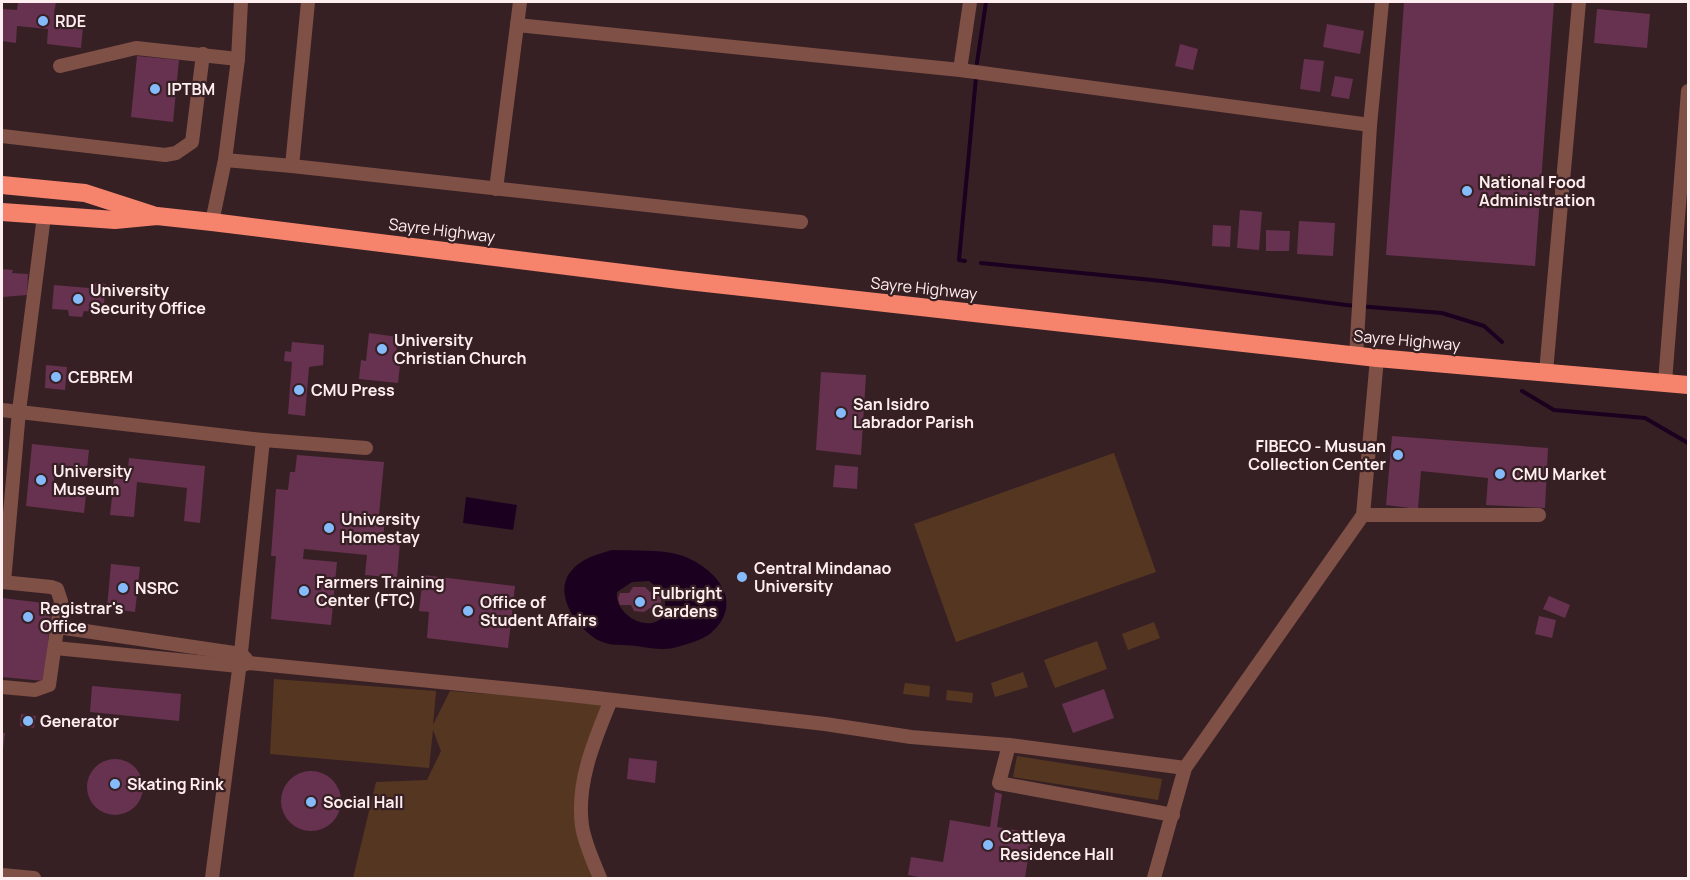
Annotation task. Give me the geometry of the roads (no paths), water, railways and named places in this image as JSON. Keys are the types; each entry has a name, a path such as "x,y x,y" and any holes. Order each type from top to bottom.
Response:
{"highway":[{"name":"Sayre Highway","path":"2,185 96,196 157,216"},
{"path":"53,216 71,204 65,191"},
{"name":"Sayre Highway","path":"2,212 115,220 157,216 679,280 1356,356 1689,385"}],"street":[{"path":"212,222 225,160 238,58 241,2"},
{"path":"292,166 308,2"},
{"path":"496,189 520,2"},
{"path":"960,70 970,2"},
{"path":"1356,356 1370,125 1382,2"},
{"path":"1546,372 1579,2"},
{"path":"517,25 960,70 1370,125"},
{"path":"60,66 136,48 238,58"},
{"path":"2,136 165,155 176,153 192,142 203,54"},
{"path":"1665,382 1689,90"},
{"path":"225,160 801,222"},
{"path":"2,687 45,689 49,685 61,602 57,589 3,582 19,411 53,216"},
{"path":"1154,879 1185,768 1363,515 1377,358"},
{"path":"2,410 263,440 366,448"},
{"path":"212,879 243,661 263,440"},
{"path":"1363,515 1539,514"},
{"path":"57,627 243,661"},
{"path":"55,648 243,661 611,700 825,724 911,737 1009,745 1185,768"},
{"path":"600,879 582,825 582,795 591,747 611,700"},
{"path":"1009,745 999,783 1173,815"},
{"path":"2,875 34,879"}],"waterway":[{"path":"977,63 986,2"},
{"path":"965,261 959,260 976,77"},
{"path":"981,263 1162,281 1346,305 1442,313 1484,326 1502,342"},
{"path":"1522,391 1554,410 1645,418 1688,443"}],"place":[{"name":"RDE","path":"43,21"},
{"name":"IPTBM","path":"155,89"},
{"name":"National Food Administration","path":"1467,191"},
{"name":"University Security Office","path":"78,299"},
{"name":"University Christian Church","path":"382,349"},
{"name":"CEBREM","path":"56,377"},
{"name":"CMU Press","path":"299,390"},
{"name":"San Isidro Labrador Parish","path":"841,413"},
{"name":"FIBECO - Musuan Collection Center","path":"1398,455"},
{"name":"CMU Market","path":"1500,474"},
{"name":"University Museum","path":"41,480"},
{"name":"University Homestay","path":"329,528"},
{"name":"Central Mindanao University","path":"742,577"},
{"name":"NSRC","path":"123,588"},
{"name":"Farmers Training Center (FTC)","path":"304,591"},
{"name":"Fulbright Gardens","path":"640,602"},
{"name":"Office of Student Affairs","path":"468,611"},
{"name":"Registrar's Office","path":"28,617"},
{"name":"Generator","path":"28,721"},
{"name":"Skating Rink","path":"115,784"},
{"name":"Social Hall","path":"311,802"},
{"name":"Cattleya Residence Hall","path":"988,845"}]}
